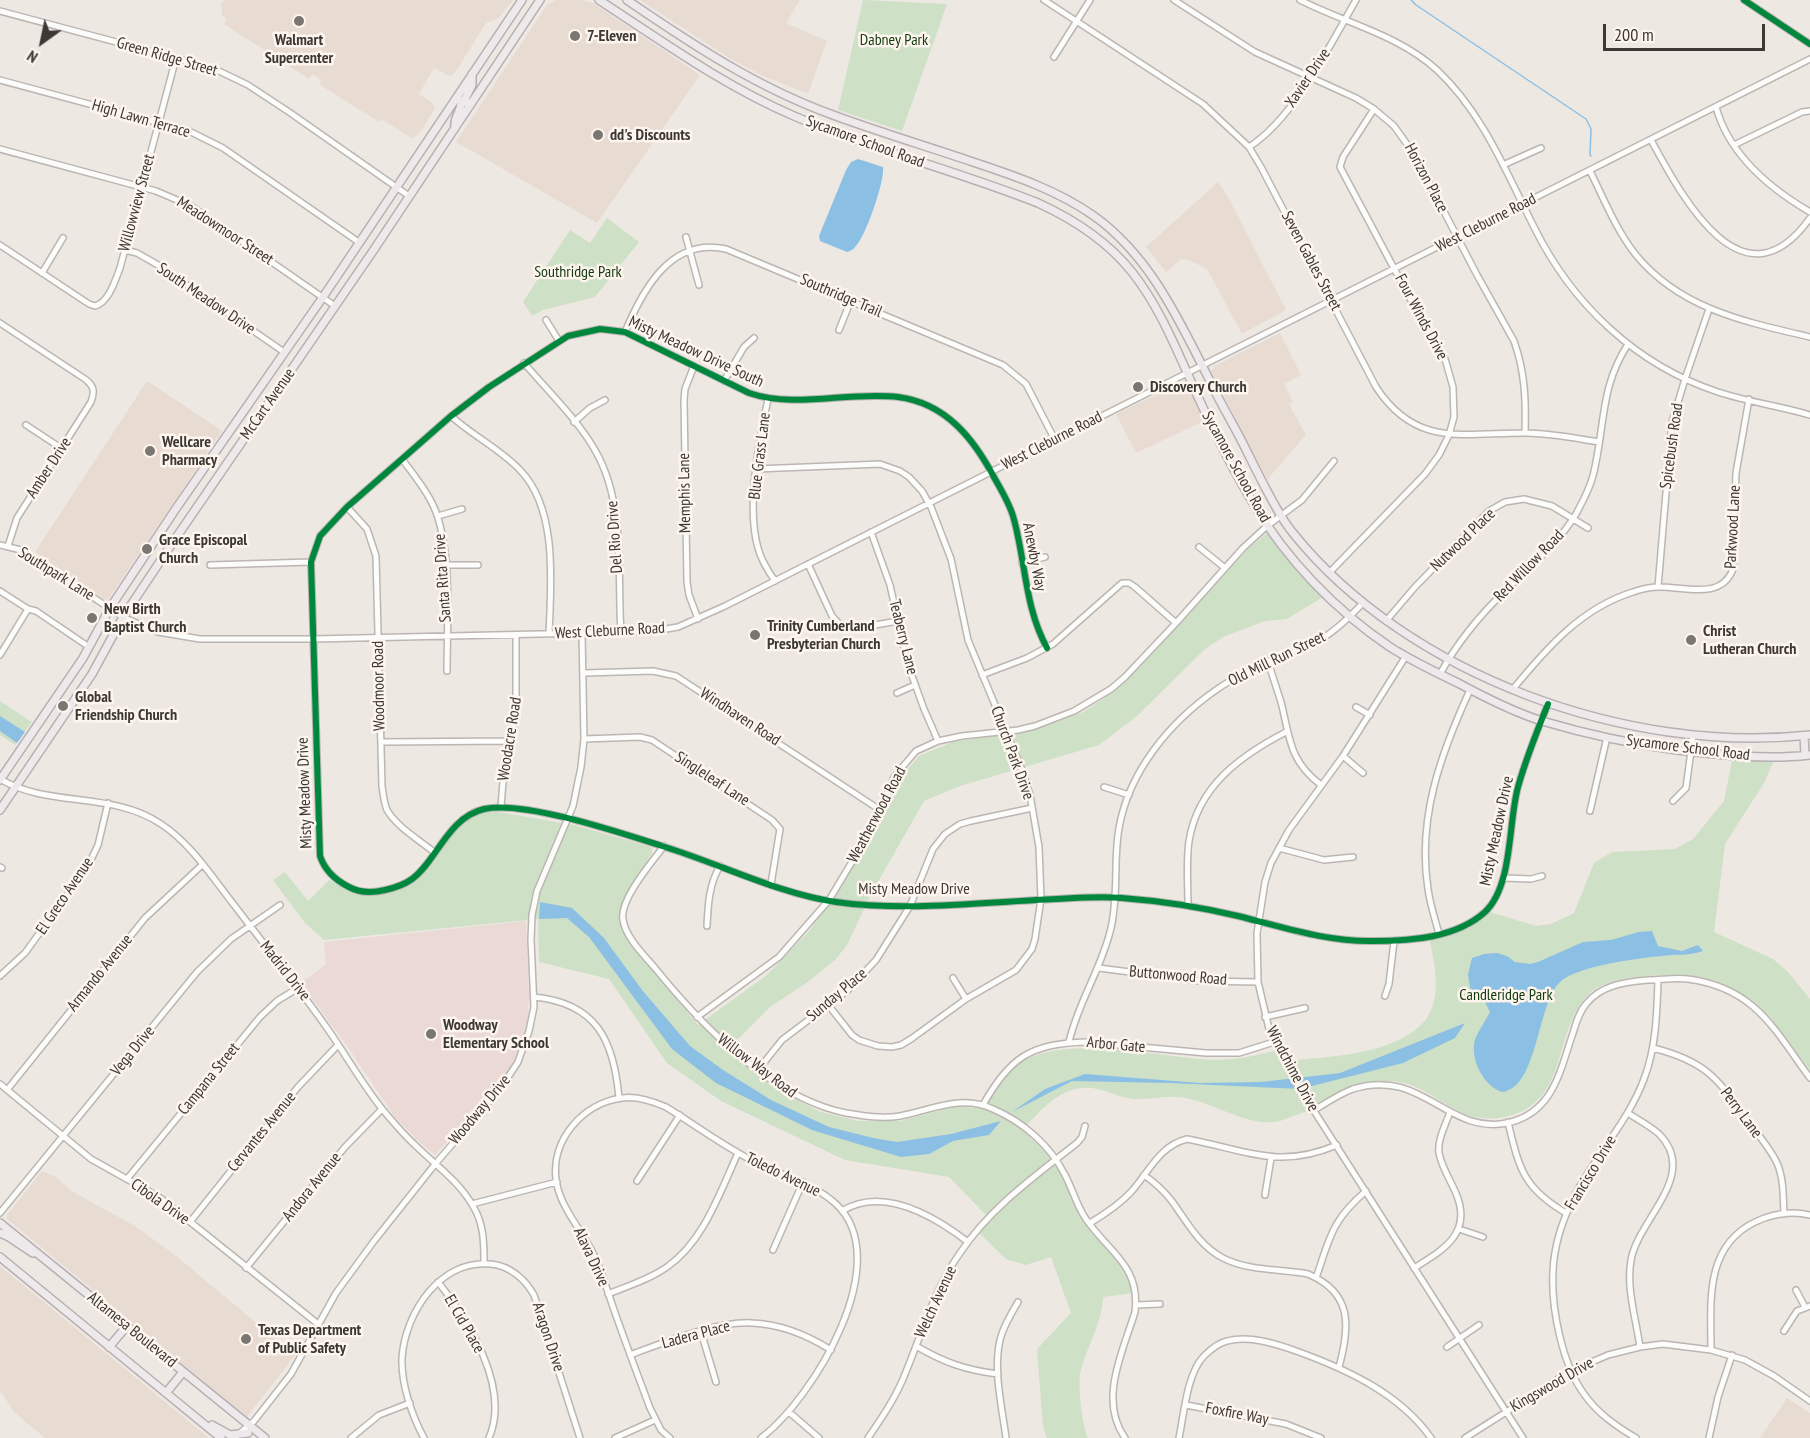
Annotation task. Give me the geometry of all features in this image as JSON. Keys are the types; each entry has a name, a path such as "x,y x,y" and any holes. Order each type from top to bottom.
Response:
{"main road":[{"name":"McCart Avenue","path":"0,780 67,681 110,608 175,510 360,243 522,0"},
{"name":"McCart Avenue","path":"0,810 81,690 123,617 188,519 335,306 540,0"},
{"path":"531,13 546,0"},
{"name":"Sycamore School Road","path":"599,0 716,76 792,116 1038,202 1073,221 1103,243 1130,270 1164,322 1199,400 1247,492 1268,526 1302,570 1350,616 1374,636 1406,656 1470,690 1541,721 1641,745 1692,752 1734,756 1808,755"},
{"name":"Sycamore School Road","path":"627,0 733,69 798,101 1038,185 1072,201 1096,217 1122,239 1161,289 1291,531 1329,573 1386,621 1449,659 1548,704 1579,713 1693,736 1728,738 1807,736"},
{"path":"656,37 665,26"},
{"path":"469,107 465,99 472,85 472,74"},
{"path":"455,128 454,120 461,105 461,101 457,98"},
{"path":"792,116 798,101"},
{"path":"1004,190 1009,174"},
{"path":"175,510 188,519"},
{"path":"67,681 81,690"},
{"path":"1807,736 1808,755"},
{"name":"Altamesa Boulevard","path":"0,1223 183,1371 247,1432 264,1438"},
{"path":"0,1233 31,1253 41,1256"},
{"name":"Altamesa Boulevard","path":"0,1257 221,1438"},
{"path":"109,1347 127,1326"},
{"path":"166,1393 183,1371"},
{"path":"187,1410 195,1412 224,1433 236,1436 247,1432"}],"street":[{"name":"Seven Gables Street","path":"1044,0 1203,105 1249,147 1376,387 1391,408 1415,425 1432,432 1449,435 1547,434 1599,442"},
{"path":"1054,57 1090,0"},
{"name":"Horizon Place","path":"1174,0 1255,52 1356,98 1374,109 1404,137 1514,341 1521,360 1526,392 1525,433"},
{"path":"1300,0 1398,43 1435,68 1456,90 1478,120 1534,229 1557,268 1571,288 1601,321 1628,344 1685,379 1721,393 1810,415"},
{"name":"Xavier Drive","path":"1249,147 1272,129 1290,106 1356,0"},
{"path":"1744,0 1810,44"},
{"name":"Green Ridge Street","path":"0,11 219,71 248,85 409,196"},
{"name":"Willowview Street","path":"42,273 95,306 104,300 112,288 125,250 176,58"},
{"name":"West Cleburne Road","path":"110,608 123,617 158,632 200,639 516,635 654,631 678,627 698,620 1810,58"},
{"name":"High Lawn Terrace","path":"0,80 189,131 217,145 360,243"},
{"path":"1716,107 1724,129 1734,145 1760,177 1810,212"},
{"name":"Four Winds Drive","path":"1329,573 1419,481 1439,455 1449,435 1454,417 1454,394 1445,359 1340,167 1342,157 1374,109"},
{"path":"1734,145 1802,112 1810,111"},
{"path":"1651,140 1674,183 1691,208 1716,235 1737,250 1764,253 1784,246 1810,218"},
{"path":"1503,165 1541,148"},
{"name":"Meadowmoor Street","path":"0,149 156,190 191,206 335,306"},
{"path":"1590,171 1621,233 1636,255 1660,280 1682,296 1709,309 1756,324 1810,337"},
{"path":"686,237 699,285"},
{"path":"0,245 42,273 63,238"},
{"name":"Southridge Trail","path":"690,250 710,246 726,249 1003,365 1026,384 1055,440"},
{"name":"South Meadow Drive","path":"125,250 137,253 158,265 284,352"},
{"path":"625,332 648,287 675,257 690,250"},
{"path":"839,330 851,300"},
{"name":"Spicebush Road","path":"1658,587 1672,422 1709,309"},
{"path":"546,320 559,341"},
{"name":"Amber Drive","path":"0,323 85,379 90,383 94,392 92,402 17,518 8,546"},
{"name":"Misty Meadow Drive South","path":"313,639 311,562 320,536 347,507 451,416 489,387 559,341 588,330 612,329 625,332 724,381 768,399 795,400 860,396 899,397 914,401 946,416 958,425 975,444 992,472"},
{"path":"724,381 744,347 754,338"},
{"name":"Red Willow Road","path":"1440,674 1479,618 1546,551 1573,518 1591,482 1609,383 1628,344"},
{"name":"Del Rio Drive","path":"524,363 596,452 610,488 617,540 621,632"},
{"name":"Memphis Lane","path":"694,366 685,389 684,400 686,545 687,582 698,620"},
{"name":"Blue Grass Lane","path":"768,399 756,469 754,506 756,540 775,581"},
{"name":"Parkwood Lane","path":"1513,689 1571,626 1599,606 1632,592 1658,587 1709,589 1718,587 1727,581 1733,569 1736,473 1749,399"},
{"path":"574,422 590,408 605,400"},
{"path":"451,416 519,469 530,481 539,497 546,523 549,557 549,634"},
{"path":"26,426 62,448"},
{"name":"Santa Rita Drive","path":"402,459 428,494 438,516 445,565 447,671"},
{"name":"Weatherwood Road","path":"697,1017 779,957 829,900 873,827 894,777 906,760 924,746 938,741 1035,726 1074,711 1095,699 1125,676 1243,548 1302,500 1334,461"},
{"name":"Church Park Drive","path":"756,469 880,464 900,471 922,491 951,559 966,631 1022,770 1039,847 1041,899 1035,939 1028,956 1016,970 966,999 911,1039 892,1047 878,1046 859,1040 852,1035 829,1006"},
{"name":"Anewby Way","path":"992,472 1013,516 1032,615 1047,648"},
{"name":"Nutwood Place","path":"1386,621 1414,587 1495,506 1524,499 1552,506 1588,528"},
{"name":"Woodmoor Road","path":"347,507 368,529 376,556 382,786 388,811 401,825 434,852"},
{"path":"438,516 462,509"},
{"name":"Teaberry Lane","path":"872,532 890,585 907,662 938,741"},
{"name":"Southpark Lane","path":"0,545 21,550 110,608"},
{"path":"1200,547 1225,568"},
{"path":"1022,563 1045,558"},
{"path":"210,565 311,562"},
{"path":"808,564 832,616 842,627 852,629 898,621"},
{"path":"445,565 478,565"},
{"path":"982,675 1047,648 1122,583 1130,583 1176,623"},
{"path":"0,591 28,609 36,611 89,647"},
{"name":"Old Mill Run Street","path":"1069,1042 1075,1020 1106,948 1117,898 1119,828 1134,782 1158,744 1178,721 1216,689 1268,662 1317,641 1339,627 1364,603"},
{"path":"0,655 28,609"},
{"name":"Woodway Drive","path":"247,1432 291,1374 345,1280 435,1163 501,1088 516,1066 529,1031 534,997 532,915 537,891 573,806 584,738 582,633"},
{"name":"Woodacre Road","path":"501,807 504,769 516,716 518,689 516,635"},
{"name":"Misty Meadow Drive","path":"313,639 320,856 334,878 350,888 364,892 380,891 411,880 457,825 471,814 483,809 501,807 567,819 664,846 771,884 829,900 910,906 1041,899 1117,898 1188,906 1336,939 1394,941 1420,938 1470,922 1483,913 1498,895 1504,878 1518,788 1548,704"},
{"name":"Windchime Drive","path":"1406,656 1343,756 1300,814 1279,848 1265,882 1257,933 1258,982 1265,1017 1274,1042 1313,1111 1337,1145 1523,1438"},
{"path":"1268,662 1281,702 1286,732 1296,759 1321,785"},
{"name":"Windhaven Road","path":"584,673 652,671 676,676 880,810"},
{"path":"897,693 915,685"},
{"path":"1438,934 1428,889 1427,819 1439,765 1470,690"},
{"path":"1356,707 1370,715"},
{"path":"1188,906 1189,843 1200,806 1214,784 1241,758 1286,732"},
{"path":"1673,801 1686,788 1693,736"},
{"name":"Singleleaf Lane","path":"584,738 640,737 652,740 772,820 780,829 771,884"},
{"path":"1590,811 1607,737"},
{"path":"381,742 512,741"},
{"path":"1343,756 1363,773"},
{"name":"Madrid Drive","path":"0,780 16,787 133,809 160,823 188,848 298,988 382,1109 415,1145 463,1190 477,1213 483,1232 484,1263"},
{"path":"1104,787 1129,795"},
{"name":"El Greco Avenue","path":"0,976 25,953 88,866 98,845 108,803"},
{"name":"Sunday Place","path":"758,1070 782,1040 848,990 876,960 910,906 933,849 945,834 960,824 1032,808"},
{"name":"Willow Way Road","path":"664,846 635,887 625,906 623,921 633,941 697,1017 723,1042 790,1093 809,1103 866,1116 898,1116 960,1102 983,1105 1024,1126 1055,1160 1090,1223 1128,1269 1136,1290 1136,1305 1113,1385 1116,1420 1125,1438"},
{"path":"1279,848 1324,860 1353,857"},
{"name":"Armando Avenue","path":"7,1090 145,918 202,865"},
{"path":"707,926 713,876 720,866"},
{"path":"1504,878 1531,879 1542,876"},
{"name":"Vega Drive","path":"0,1213 215,952 280,904"},
{"path":"1385,996 1389,984 1394,941"},
{"name":"Buttonwood Road","path":"1099,968 1199,981 1258,982"},
{"path":"953,978 966,999"},
{"path":"1313,1111 1347,1092 1379,1085 1417,1092 1450,1112 1477,1123 1508,1122 1534,1110 1545,1101 1555,1087 1581,1011 1590,999 1602,990 1616,985 1686,978 1709,983 1737,994 1758,1009 1810,1078"},
{"name":"Francisco Drive","path":"1636,1438 1598,1410 1584,1395 1571,1371 1560,1335 1553,1287 1555,1254 1566,1213 1584,1179 1628,1113 1644,1081 1653,1047 1658,980"},
{"name":"Campana Street","path":"127,1179 260,1017 276,1001 298,988"},
{"path":"534,997 562,1002 577,1009 603,1034 613,1058 619,1098"},
{"path":"1265,1017 1305,1008"},
{"name":"Arbor Gate","path":"983,1105 999,1077 1008,1067 1021,1057 1050,1046 1069,1042 1206,1053 1239,1053 1274,1042"},
{"name":"Cervantes Avenue","path":"190,1222 298,1087 338,1045"},
{"name":"Perry Lane","path":"1653,1047 1674,1053 1700,1065 1724,1088 1777,1162 1782,1185 1784,1214"},
{"name":"Cibola Drive","path":"0,1084 91,1159 159,1197 318,1324"},
{"name":"Toledo Avenue","path":"619,1098 653,1102 680,1115 738,1153 819,1191 842,1211 851,1228 857,1248 856,1280 831,1350 789,1413"},
{"name":"Alava Drive","path":"619,1098 592,1108 573,1124 559,1154 556,1167 557,1182 561,1197 594,1254 656,1420 661,1430 669,1438"},
{"name":"Andora Avenue","path":"246,1268 352,1139 382,1109"},
{"path":"1414,1268 1444,1249 1459,1229 1461,1218 1458,1198 1444,1170 1439,1152 1450,1112"},
{"path":"1628,1113 1659,1134 1670,1154 1673,1167 1673,1179 1640,1235 1631,1260 1631,1292 1640,1347"},
{"path":"637,1180 680,1115"},
{"path":"1508,1122 1517,1161 1523,1174 1535,1190 1553,1206 1566,1213"},
{"name":"Welch Avenue","path":"868,1438 883,1416 902,1380 939,1289 968,1242 1002,1204 1077,1143 1082,1137 1085,1126"},
{"path":"1090,1223 1118,1205 1167,1148 1176,1142 1187,1139 1271,1158 1286,1159 1310,1156 1337,1145"},
{"path":"608,1294 657,1273 689,1247 698,1235 738,1153"},
{"path":"1265,1195 1271,1158"},
{"path":"1144,1175 1163,1191 1208,1248 1220,1257 1243,1265 1296,1272 1316,1278 1334,1291 1340,1298 1346,1317 1346,1343 1339,1367"},
{"path":"472,1204 557,1182"},
{"path":"773,1250 803,1182"},
{"path":"1316,1278 1334,1226 1344,1212 1366,1191"},
{"path":"842,1211 864,1202 876,1200 888,1202 933,1218 968,1242"},
{"path":"1711,1350 1713,1286 1724,1248 1746,1227 1763,1218 1784,1214 1810,1215"},
{"path":"1459,1229 1482,1237"},
{"path":"424,1438 410,1403 403,1371 405,1344 416,1311 422,1300 438,1282 460,1267 484,1263"},
{"name":"Aragon Drive","path":"484,1263 507,1268 522,1279 534,1295 580,1438"},
{"name":"El Cid Place","path":"438,1282 465,1319 484,1360 494,1401 494,1427 489,1438"},
{"path":"1784,1331 1797,1311 1808,1306 1796,1290"},
{"path":"1006,1438 999,1374 1000,1341 1003,1330 1018,1302"},
{"path":"1136,1305 1160,1304"},
{"name":"Ladera Place","path":"630,1355 701,1332 749,1322 769,1324 803,1335 831,1350"},
{"path":"1448,1347 1479,1325"},
{"path":"701,1332 716,1382"},
{"path":"1179,1438 1196,1367 1211,1349 1227,1341 1239,1339 1270,1343 1339,1367 1366,1382 1402,1408 1431,1438"},
{"name":"Kingswood Drive","path":"1465,1438 1571,1371 1600,1357 1663,1344 1732,1355 1766,1371 1810,1401"},
{"path":"916,1346 954,1366 999,1374"},
{"path":"1709,1438 1718,1397 1732,1355"},
{"path":"351,1438 379,1415 410,1403"},
{"name":"Foxfire Way","path":"1186,1405 1286,1424 1321,1438"},
{"path":"761,1438 789,1413 819,1438"},
{"path":"615,1438 656,1420"}],"shaded area":[{"path":"224,0 513,0 499,18 486,23 454,74 449,76 434,68 419,94 433,103 435,108 421,131 413,139 381,119 379,122 320,85 321,80 312,74 309,79 224,24 227,20 222,15 221,4"},
{"path":"556,0 580,0 593,3 700,75 597,223 456,142 547,5"},
{"path":"640,0 800,0 786,23 827,41 808,94 763,76 729,58"},
{"path":"1218,182 1286,310 1242,334 1207,269 1187,259 1180,260 1166,272 1146,247"},
{"path":"1280,333 1301,375 1284,384 1293,402 1289,404 1306,435 1267,480 1211,371 1215,366"},
{"path":"147,381 222,431 107,601 35,552"},
{"path":"1187,382 1206,420 1136,453 1116,414"},
{"name":"Woodway Elementary School","path":"526,921 529,997 527,1023 520,1047 499,1084 435,1155 395,1117 301,983 326,964 324,942"},
{"path":"42,1171 56,1177 73,1192 135,1226 175,1255 295,1355 247,1417 7,1219 7,1215"},
{"path":"0,1266 209,1438 45,1438 15,1413 0,1391"},
{"path":"1787,1398 1810,1413 1810,1438 1760,1438"}],"green space":[{"name":"Dabney Park","path":"863,0 947,4 902,131 838,110"},
{"name":"Southridge Park","path":"607,218 639,242 595,297 543,310 532,316 523,302 570,230 590,243"},
{"name":"Candleridge Park","path":"1267,533 1323,597 1287,619 1265,621 1223,637 1205,649 1137,716 1099,745 960,786 924,801 871,894 847,945 835,960 805,984 770,1007 727,1050 781,1092 821,1112 859,1121 900,1121 958,1106 983,1109 1007,1072 1032,1057 1056,1050 1110,1049 1215,1060 1274,1051 1286,1059 1293,1060 1333,1057 1367,1051 1401,1039 1426,1019 1433,1005 1436,989 1430,941 1469,928 1490,912 1536,926 1551,924 1574,913 1594,863 1612,852 1675,849 1693,839 1724,801 1732,760 1774,760 1764,783 1725,844 1714,932 1773,959 1787,971 1810,999 1810,1070 1785,1036 1757,1006 1742,994 1705,978 1661,975 1609,983 1591,992 1579,1006 1571,1022 1554,1074 1546,1090 1534,1103 1518,1113 1504,1117 1486,1119 1469,1116 1414,1086 1390,1081 1363,1085 1317,1107 1275,1122 1255,1121 1186,1098 1133,1099 1092,1088 1070,1090 1052,1100 1022,1130 1046,1152 1087,1222 1124,1265 1134,1293 1103,1297 1100,1317 1080,1374 1081,1406 1088,1438 1047,1438 1043,1427 1037,1349 1071,1313 1051,1257 1026,1265 1006,1259 975,1229 986,1215 949,1177 845,1160 721,1101 667,1063 609,979 539,962 538,919 324,940 305,923 273,880 285,872 308,901 329,880 353,893 389,892 414,879 456,826 470,817 492,811 574,825 648,846 652,848 652,853 624,902 624,929 635,948 698,1025 767,975 810,930 868,843 900,778 919,756 953,742 1038,729 1083,712 1102,700 1140,667 1248,549"},
{"path":"0,701 32,722 15,745 0,735"}],"water":[{"path":"858,159 883,167 883,174 878,196 864,233 854,248 847,252 820,241 819,236 846,170 851,162"},
{"path":"0,716 25,732 17,743 0,731"},
{"path":"540,902 572,908 604,938 642,990 690,1046 771,1100 829,1127 897,1142 951,1134 1001,1121 989,1135 953,1141 929,1154 901,1157 812,1130 716,1083 672,1049 589,937 567,918 539,919"},
{"path":"1652,931 1658,946 1682,951 1698,945 1703,951 1624,961 1593,967 1568,976 1552,993 1523,1076 1514,1087 1502,1092 1489,1084 1479,1069 1474,1053 1476,1037 1490,1012 1483,998 1470,988 1468,974 1472,958 1497,953 1515,962 1530,964 1583,942 1611,940 1639,932"},
{"path":"1465,1023 1455,1038 1403,1063 1300,1089 1072,1081 1012,1112 1045,1089 1085,1074 1200,1083 1261,1082 1340,1073"}],"waterway":[{"path":"1411,0 1586,119 1591,129 1591,156"}],"cycle path":[{"path":"1744,0 1810,44"},
{"path":"1047,648 1034,616 1017,533 1009,506 978,450 957,425 944,415 915,401 898,397 860,396 804,400 767,398 749,393 625,332 600,329 568,336 489,387 451,416 347,507 320,536 311,562 320,856 331,874 353,889 371,892 392,888 409,881 421,871 461,821 484,809 501,807 547,813 598,826 793,892 836,902 918,906 1114,897 1209,910 1339,939 1356,941 1418,939 1447,933 1461,927 1485,912 1494,901 1505,871 1518,787 1548,704"}],"place":[{"name":"Walmart Supercenter","path":"299,21"},
{"name":"7-Eleven","path":"575,36"},
{"name":"dd's Discounts","path":"598,135"},
{"name":"Discovery Church","path":"1138,387"},
{"name":"Wellcare Pharmacy","path":"150,451"},
{"name":"Grace Episcopal Church","path":"147,549"},
{"name":"New Birth Baptist Church","path":"92,618"},
{"name":"Trinity Cumberland Presbyterian Church","path":"755,635"},
{"name":"Christ Lutheran Church","path":"1691,640"},
{"name":"Global Friendship Church","path":"63,706"},
{"name":"Woodway Elementary School","path":"431,1034"},
{"name":"Texas Department of Public Safety","path":"246,1339"}]}
